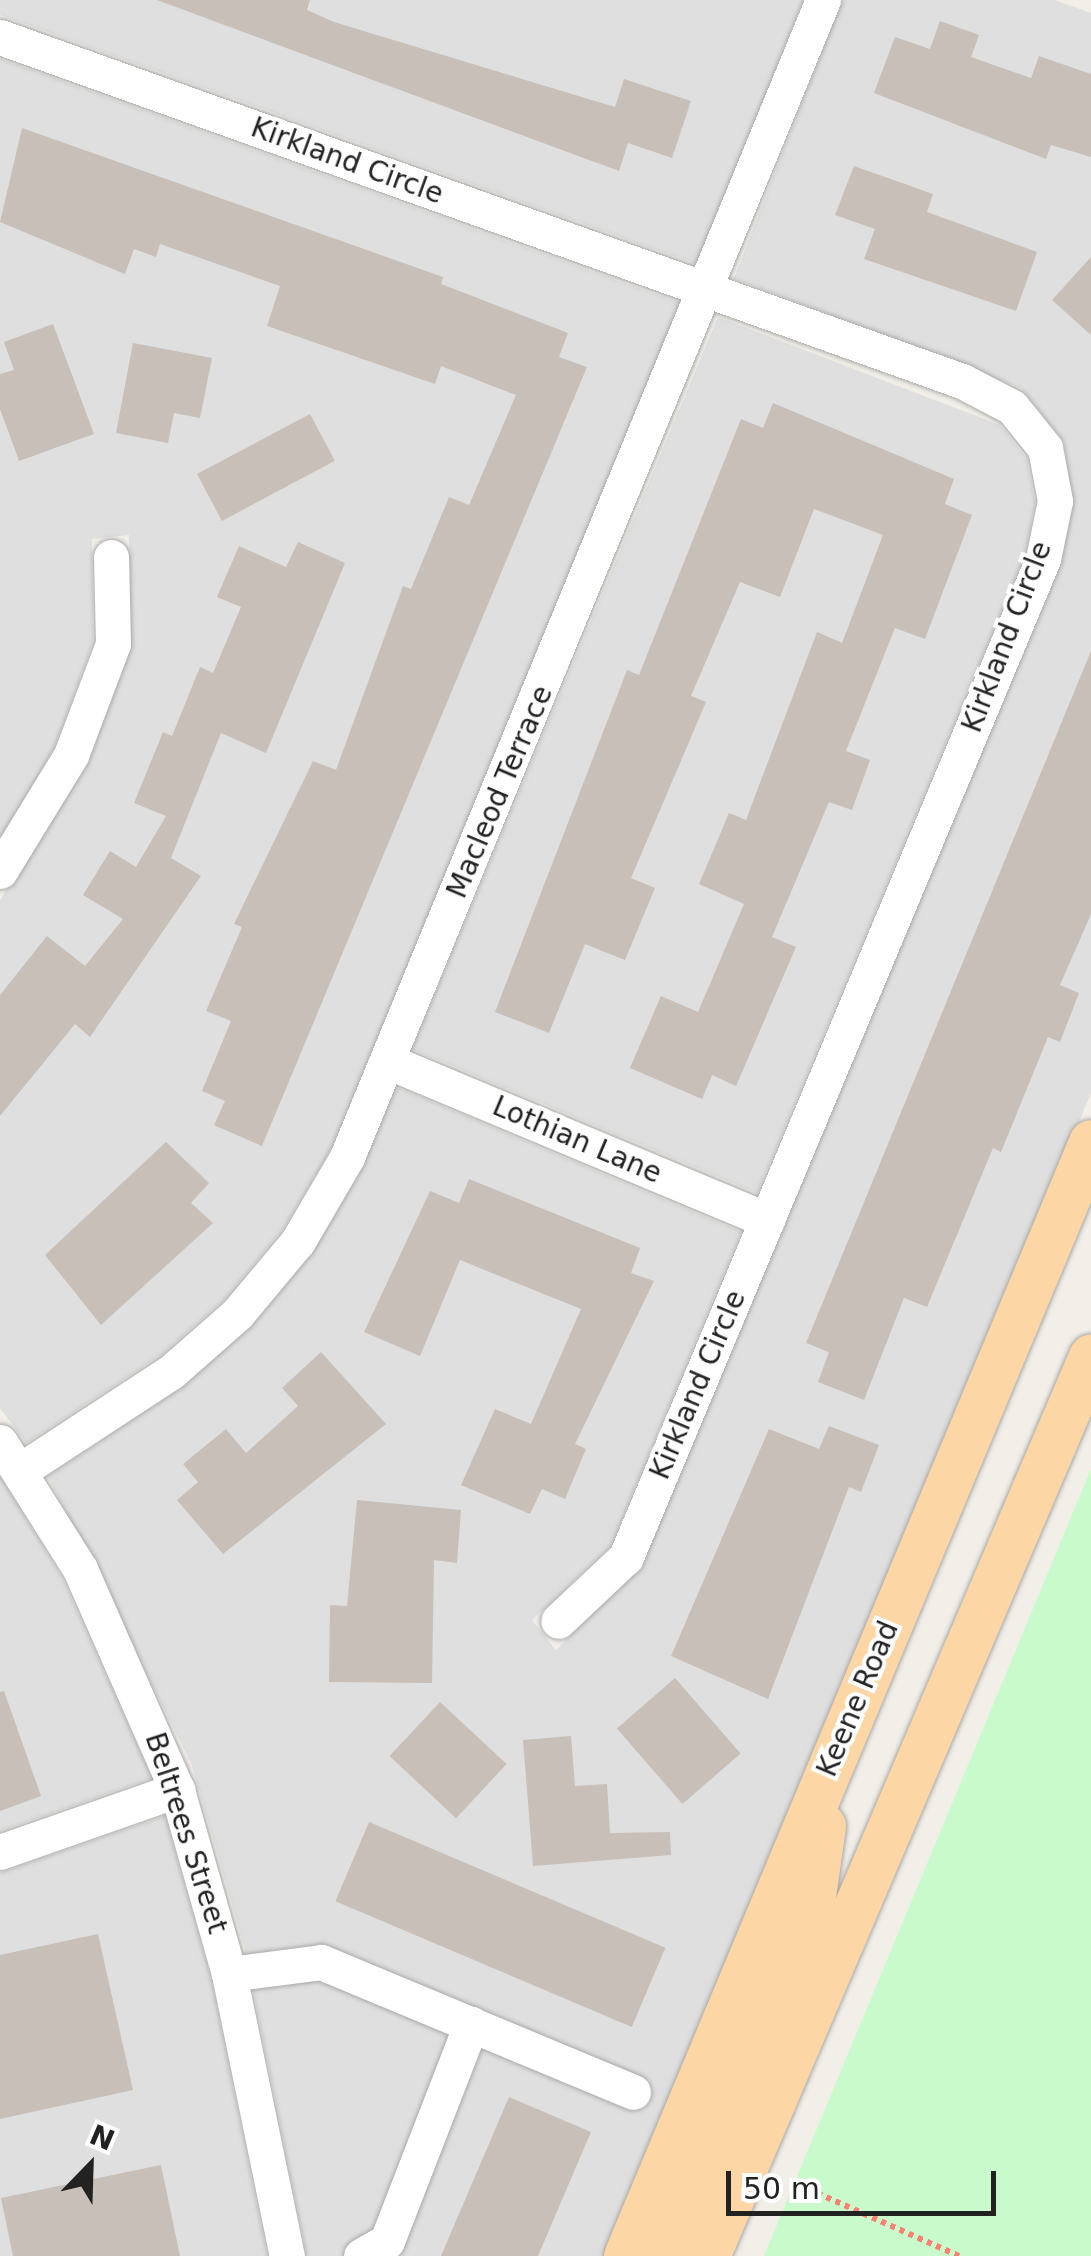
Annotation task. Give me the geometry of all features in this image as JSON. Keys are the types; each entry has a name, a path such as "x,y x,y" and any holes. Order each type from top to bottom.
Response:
{"main road":[{"name":"Keene Road","path":"626,2256 1091,1142"},
{"path":"707,2256 1091,1356"},
{"path":"662,2256 813,1896 832,1760"}],"street":[{"name":"Macleod Terrace","path":"10,1456 171,1372 237,1314 308,1224 387,1061 709,291 822,0"},
{"name":"Kirkland Circle","path":"0,37 709,291 1012,407 1045,448 1055,502 1042,559 626,1556 558,1621"},
{"path":"0,871 71,755 112,644 111,557"},
{"name":"Lothian Lane","path":"387,1061 766,1220"},
{"name":"Beltrees Street","path":"10,1456 140,1691 177,1790 229,1974 287,2256"},
{"path":"0,1852 177,1790"},
{"path":"229,1974 321,1962 633,2092"},
{"path":"374,2249 471,2024"}],"path":[{"path":"799,2185 959,2256"}],"shaded area":[{"path":"0,0 803,0 699,265 0,15"},
{"path":"842,0 1055,0 1091,13 1091,1093 607,2256 307,2256 245,1949 192,1765 48,1476 180,1389 251,1327 314,1251 396,1087 741,1232 611,1545 532,1620 556,1650 643,1563 1060,566 1073,504 1064,442 1021,388 734,278"},
{"path":"0,59 683,304 331,1149 283,1229 225,1299 161,1355 26,1443 0,1408 0,900 88,762 131,642 129,535 92,539 93,642 54,748 0,840"},
{"path":"718,317 1000,425 1027,459 1035,503 1025,554 757,1193 412,1049"},
{"path":"0,1476 63,1580 152,1778 0,1831"},
{"path":"165,1816 211,1980 267,2256 0,2256 0,1873"}],"green space":[{"path":"1091,1469 1091,2256 764,2256"}],"building":[{"path":"157,0 310,0 307,10 334,22 615,107 624,79 691,101 672,158 628,143 619,171"},
{"path":"940,21 979,35 971,57 1031,78 1039,56 1091,74 1091,157 1051,145 1046,159 874,93 895,37 930,49"},
{"path":"22,128 443,277 441,284 568,333 559,357 587,367 262,1146 214,1125 225,1101 202,1091 231,1021 206,1011 242,927 234,924 313,761 336,770 403,586 411,589 449,497 469,505 516,395 441,366 435,384 267,326 280,286 160,244 156,257 134,249 125,274 0,222"},
{"path":"854,166 933,194 927,212 1037,252 1016,311 864,259 875,229 835,215"},
{"path":"1091,257 1091,335 1052,300"},
{"path":"53,324 94,434 19,461 0,409 0,374 14,370 4,342"},
{"path":"133,343 212,358 200,418 174,413 168,443 116,433"},
{"path":"773,403 954,479 945,504 972,515 925,639 895,628 846,751 870,760 852,810 829,802 772,937 796,947 736,1086 712,1075 702,1099 630,1068 661,996 698,1012 744,904 699,884 729,813 746,820 817,632 842,643 883,535 814,509 780,597 740,582 691,696 706,702 631,878 655,888 625,960 585,944 549,1033 495,1012 627,670 639,675 741,419 763,428"},
{"path":"310,414 335,461 222,521 197,474"},
{"path":"298,542 345,563 266,753 221,733 171,858 201,876 90,1037 75,1024 0,1116 0,995 47,936 85,966 123,919 83,895 110,851 136,867 166,816 134,803 163,732 172,736 200,667 213,673 241,607 217,597 239,546 286,567"},
{"path":"1091,651 1091,914 1060,985 1079,993 1060,1042 1048,1037 1001,1152 993,1148 927,1307 904,1298 864,1400 818,1382 829,1352 806,1343"},
{"path":"166,1142 209,1183 191,1203 213,1223 101,1325 45,1255"},
{"path":"469,1179 640,1248 631,1273 654,1281 575,1444 586,1449 565,1499 542,1489 530,1514 461,1485 495,1409 531,1424 581,1309 460,1260 420,1356 364,1332 430,1191 459,1203"},
{"path":"321,1352 386,1424 223,1554 177,1500 198,1482 183,1464 226,1429 246,1453 298,1406 282,1388"},
{"path":"829,1426 879,1445 861,1492 849,1487 768,1699 671,1656 769,1429 819,1449"},
{"path":"357,1500 461,1510 457,1563 434,1560 432,1683 329,1682 330,1605 347,1606"},
{"path":"675,1678 741,1753 682,1804 617,1729"},
{"path":"4,1691 41,1796 0,1811 0,1692"},
{"path":"440,1702 507,1764 456,1818 390,1756"},
{"path":"571,1736 575,1786 607,1784 610,1833 670,1832 671,1855 533,1866 523,1740"},
{"path":"369,1822 665,1948 632,2027 335,1901"},
{"path":"98,1934 133,2090 0,2119 0,1955"},
{"path":"509,2097 591,2132 538,2256 441,2256"},
{"path":"161,2165 180,2256 13,2256 1,2198"}]}
